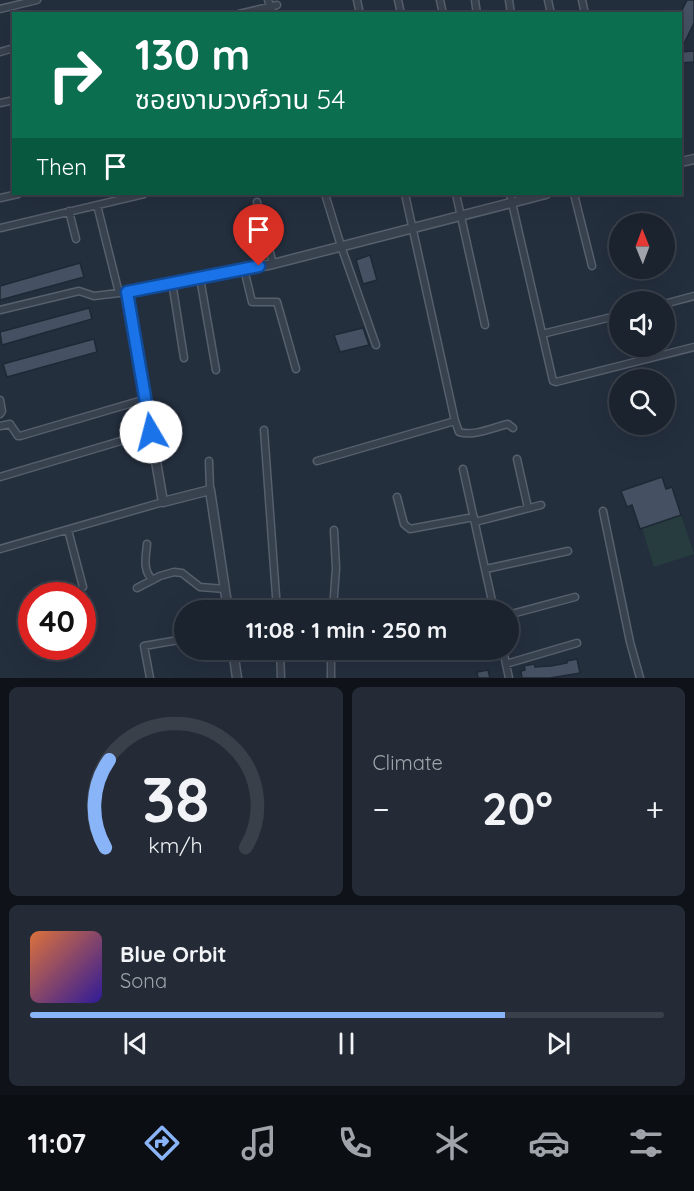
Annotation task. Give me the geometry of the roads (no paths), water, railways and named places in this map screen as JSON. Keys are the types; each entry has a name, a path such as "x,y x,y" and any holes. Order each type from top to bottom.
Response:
{"street":[{"path":"0,9 18,2 37,0"},
{"path":"246,12 272,4"},
{"path":"0,228 140,195"},
{"path":"325,195 376,345"},
{"path":"405,195 454,421 459,432 464,434 508,424 513,428"},
{"path":"456,195 485,325"},
{"path":"0,310 79,291 94,296 123,292 273,264 461,215 511,197 534,195"},
{"path":"574,195 592,266"},
{"path":"511,197 552,381 556,382 694,347"},
{"path":"257,202 273,264"},
{"path":"97,205 123,292 146,399 163,502"},
{"path":"69,212 76,239"},
{"path":"244,269 252,302 277,302 296,369"},
{"path":"200,278 216,370"},
{"path":"172,282 184,358"},
{"path":"675,301 694,296"},
{"path":"542,334 609,318"},
{"path":"0,426 10,424 20,436 146,399"},
{"path":"0,400 2,411 0,414"},
{"path":"317,461 454,421"},
{"path":"264,430 276,600"},
{"path":"0,477 151,432"},
{"path":"517,459 528,508"},
{"path":"209,461 210,490 227,600"},
{"path":"463,469 492,600"},
{"path":"0,549 210,490"},
{"path":"397,497 404,524 410,529 541,505"},
{"path":"603,511 630,642 640,678"},
{"path":"68,530 82,582"},
{"path":"334,530 336,567 334,600"},
{"path":"147,544 146,569 147,574 153,580"},
{"path":"486,569 568,551"},
{"path":"137,588 166,573 178,572 200,587 225,589"},
{"path":"519,612 575,597"},
{"path":"150,678 144,646 174,641"},
{"path":"506,664 578,643"},
{"path":"234,660 237,678"},
{"path":"280,660 281,678"},
{"path":"331,660 331,678"},
{"path":"505,660 509,678"}]}
